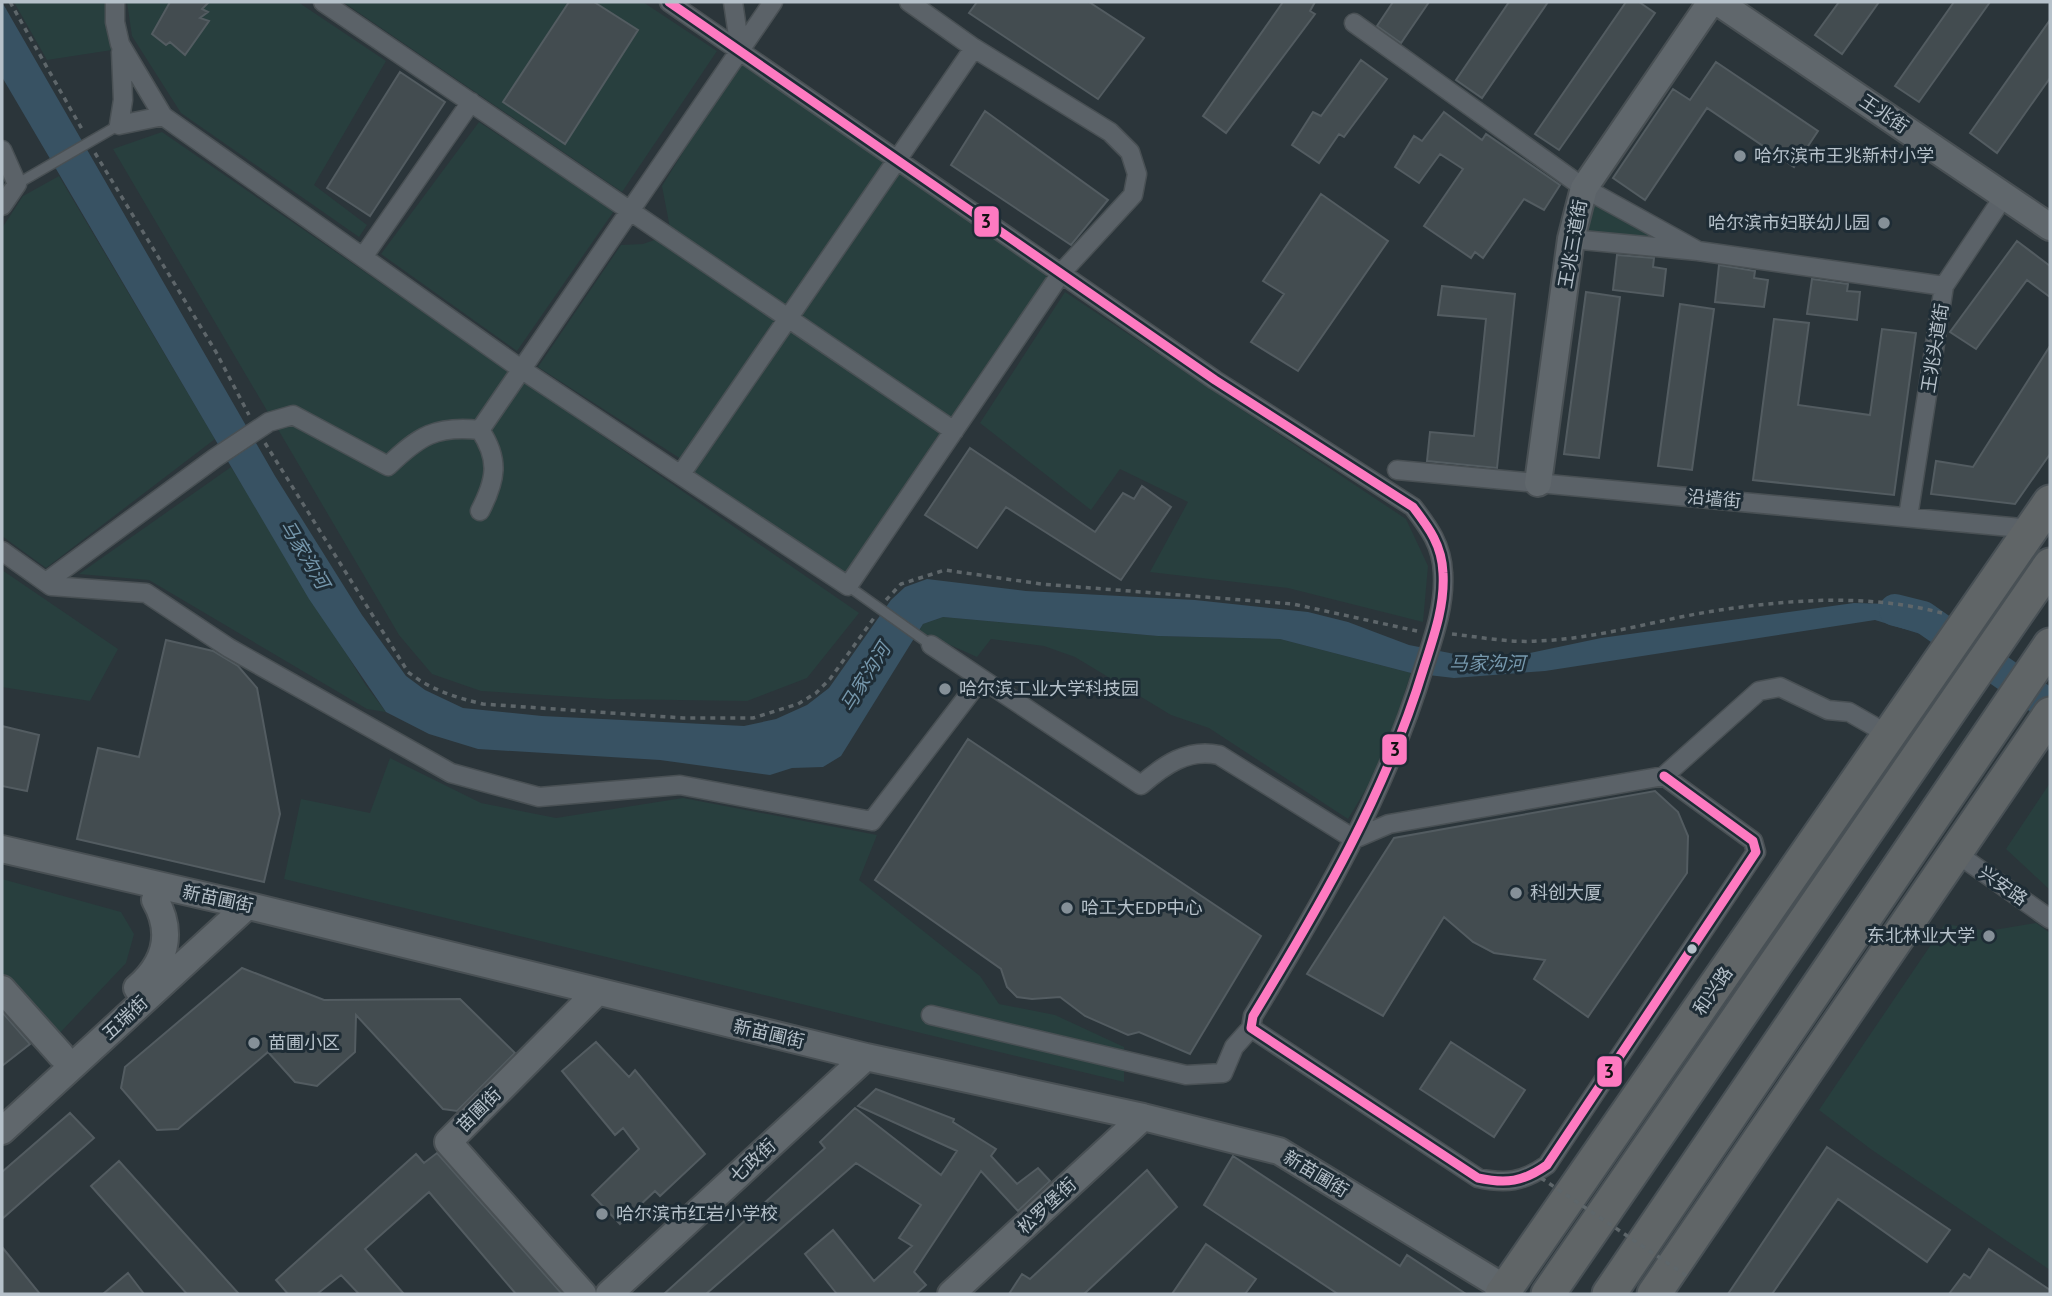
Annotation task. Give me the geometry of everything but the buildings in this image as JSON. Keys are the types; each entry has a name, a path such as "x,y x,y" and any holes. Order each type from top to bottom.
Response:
{"highway":[{"path":"2032,529 2050,502"},
{"name":"和兴路","path":"1498,1292 1891,736 2032,529"},
{"name":"和兴路","path":"1548,1294 2050,565"},
{"path":"1609,1294 1794,1026 2050,645"},
{"path":"1654,1294 2050,714"},
{"path":"1794,1026 1906,925"}],"main road":[{"name":"王兆三道街","path":"1538,483 1571,239 1584,188 1711,2"},
{"name":"王兆街","path":"1718,2 2050,227"},
{"name":"新苗圃街","path":"2,849 240,912 592,997 1137,1122 1279,1151 1498,1292"},
{"name":"新苗圃街","path":"2,865 155,901 240,912"},
{"name":"五瑞街","path":"2,1107 147,979 162,958 166,930 164,916 155,901"},
{"name":"五瑞街","path":"2,1131 240,912"},
{"path":"2,989 61,1055"},
{"name":"苗圃街","path":"583,1294 448,1142 592,997"},
{"name":"七政街","path":"609,1294 862,1060"},
{"name":"松罗堡街","path":"951,1294 1137,1122"}],"street":[{"path":"115,2 123,100 119,125 163,116"},
{"path":"323,2 954,431"},
{"path":"669,2 1215,380 1413,507 1436,537 1443,571 1434,629 1415,696 1380,790 1298,941 1253,1016 1251,1028 1234,1047 1223,1073 1186,1075 931,1015"},
{"path":"733,2 740,49"},
{"path":"480,430 773,2"},
{"path":"120,44 163,116 521,369 848,586 1062,272 1133,195 1137,173 1130,152 1110,132 974,48 909,2"},
{"path":"1354,23 1584,188 1698,251"},
{"path":"681,474 974,48"},
{"path":"363,257 471,102"},
{"path":"2,150 17,184 2,206"},
{"name":"王兆头道街","path":"1908,517 1944,286 2004,196"},
{"path":"1571,239 1698,251 1944,286"},
{"path":"46,582 215,458 260,421 293,415 388,466 421,438 439,429 480,430"},
{"path":"480,430 489,443 496,468 480,511"},
{"name":"沿墙街","path":"1397,470 2032,529"},
{"path":"2,551 51,586 146,593 229,648 451,773 539,797 680,785 872,821 980,680"},
{"path":"931,645 1141,785 1157,771 1184,756 1202,751 1219,755 1354,839"},
{"path":"1354,839 1389,824 1664,776 1759,691 1769,689 1780,687 1828,710 1849,712 1891,736"},
{"path":"1251,1028 1478,1178 1503,1184 1528,1178 1547,1165 1756,852 1753,841 1664,776"},
{"name":"兴安路","path":"1956,853 2050,919"}],"lane":[{"path":"17,184 119,125"},
{"path":"848,586 931,645"}],"path":[{"path":"10,2 84,133"},
{"path":"91,144 260,421"},
{"path":"264,442 408,672 426,686 453,696 482,704 696,718 753,718 798,704 816,693 830,679 874,617"},
{"path":"882,606 901,584 945,570 1041,584 1293,604 1398,629 1434,629 1535,642 1589,636 1720,610 1836,599 1867,599 1942,613"},
{"path":"1541,1178 1687,1276"}],"green space":[{"path":"14,2 108,2 112,50 47,60"},
{"path":"127,2 298,2 386,61 314,185 367,225 359,237 181,113 132,36"},
{"path":"343,2 643,2 717,51 622,192"},
{"path":"742,57 889,162 790,308 670,228 662,186"},
{"path":"479,122 614,211 517,351 381,254"},
{"path":"162,132 859,613 807,678 747,701 608,699 481,691 432,674 399,635 113,149"},
{"path":"901,172 1052,274 950,420 799,317"},
{"path":"59,176 215,439 46,568 2,536 2,228 23,196"},
{"path":"1584,188 1671,243 1577,235"},
{"path":"660,238 781,321 681,459 538,367 621,245 643,244"},
{"path":"1065,292 1406,519 1428,566 1423,622 1288,588 1150,572 1188,502 1120,469 1091,510 980,423"},
{"path":"792,328 943,432 847,573 690,472"},
{"path":"231,467 365,684 386,712 367,709 149,580 79,574"},
{"path":"2,570 118,649 90,701 2,687"},
{"path":"943,617 1158,636 1280,639 1411,673 1381,764 1348,819 1209,728 1171,715 1075,657 1044,646 991,639 977,657 919,631 923,624"},
{"path":"390,758 481,803 556,818 683,798 877,835 859,880 980,976 999,1004 1055,1015 1124,1047 1124,1082 284,879 301,799 370,813"},
{"path":"2050,783 2050,890 2006,849"},
{"path":"2,879 121,912 134,934 126,963 56,1037 2,977"},
{"name":"东北林业大学","path":"2036,923 2050,933 2050,1270 1872,1150 1819,1110 1945,924 1988,931"}],"water":[{"path":"2,2 275,476 362,615 406,676 425,690 463,708 542,716 744,726 776,719 807,705 829,688 891,600 905,587 927,579 1026,591 1195,600 1308,612 1348,622 1409,645 1475,658 1516,656 1601,638 1854,603 1893,604 1939,616 1927,636 1875,620 1545,671 1454,678 1411,673 1280,639 1158,636 943,617 923,624 841,756 823,767 792,768 770,775 660,760 478,749 429,734 386,712 309,599 2,77"}],"waterway":[{"name":"马家沟河","path":"1895,610 1923,617 2050,706"}],"transit line":[{"name":"3","path":"669,2 1215,380 1413,507 1434,537 1442,563 1441,609 1409,714 1350,847 1253,1016 1251,1028 1478,1178 1514,1180 1538,1171 1547,1165 1756,852 1753,841 1664,776"}],"place":[{"name":"哈尔滨市王兆新村小学","path":"1740,156"},
{"name":"哈尔滨市妇联幼儿园","path":"1884,223"},
{"name":"哈尔滨工业大学科技园","path":"945,689"},
{"name":"科创大厦","path":"1516,893"},
{"name":"哈工大EDP中心","path":"1067,908"},
{"name":"东北林业大学","path":"1989,936"},
{"name":"苗圃小区","path":"254,1043"},
{"name":"哈尔滨市红岩小学校","path":"602,1214"}]}
